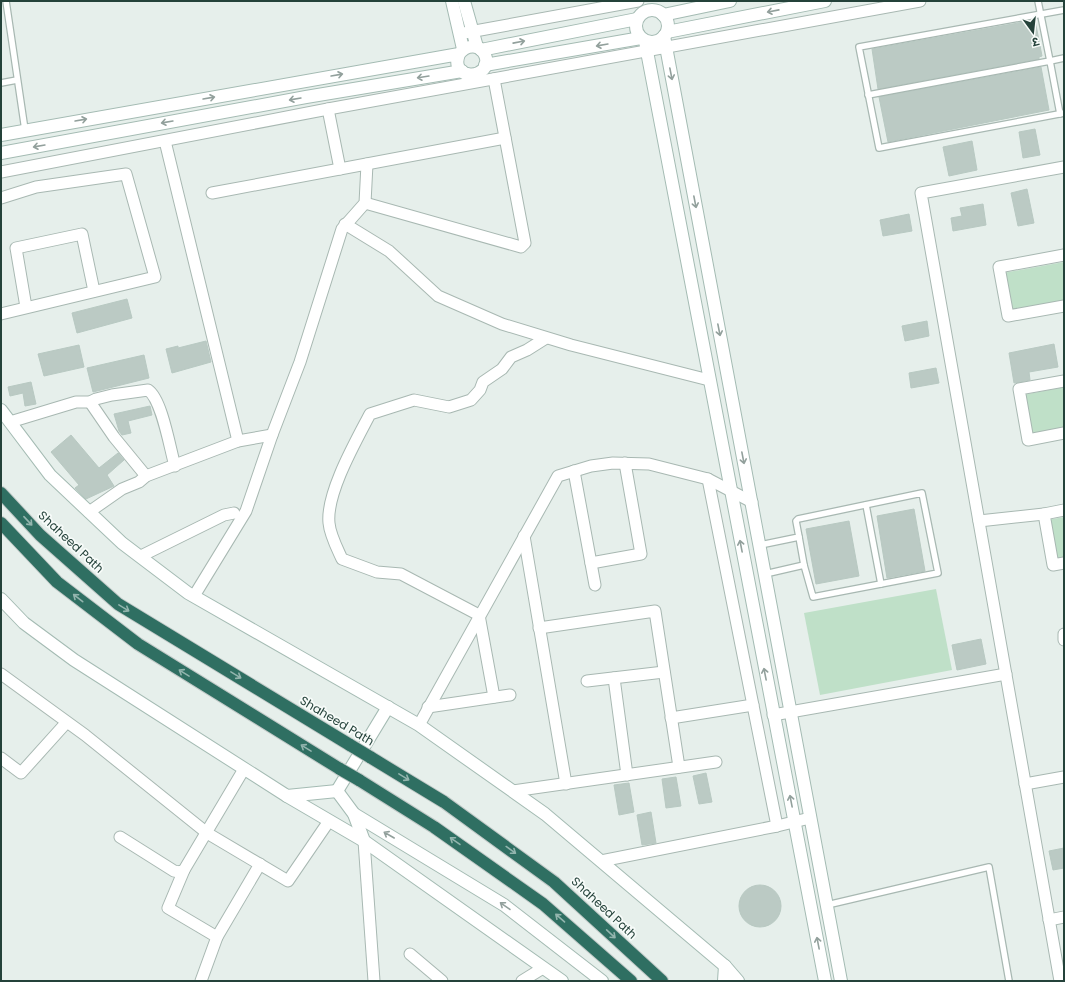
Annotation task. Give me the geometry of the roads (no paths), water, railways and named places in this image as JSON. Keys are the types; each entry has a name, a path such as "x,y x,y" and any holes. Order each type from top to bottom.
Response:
{"highway":[{"name":"Shaheed Path","path":"1,493 40,535 118,604 444,802 554,882 660,979"},
{"path":"1,523 57,582 138,644 434,827 543,904 631,981"}],"street":[{"path":"452,1 461,51 457,62 462,71"},
{"path":"1,153 306,97 462,71 471,75 476,74 480,72 485,65 486,59 479,49 472,31 464,1"},
{"path":"459,34 592,5 638,1"},
{"path":"730,1 663,15 650,10 640,15 637,19 636,29 644,43 825,981"},
{"path":"485,65 655,42 825,1"},
{"path":"666,39 920,1"},
{"path":"663,15 667,22 666,39 841,981"},
{"path":"1,135 461,51 470,46 479,49 637,19"},
{"path":"1,172 328,108 494,78 644,43"},
{"path":"365,203 521,247 525,243 494,78"},
{"path":"328,108 340,169"},
{"path":"212,193 505,138"},
{"path":"165,141 238,442"},
{"path":"194,596 246,512 272,435 300,362 323,285 345,224 365,203 367,164"},
{"path":"1060,981 921,193 1064,167"},
{"path":"1,198 36,187 126,174 155,276 1,314"},
{"path":"345,224 389,251 438,296 502,324 546,338 709,380"},
{"path":"26,307 16,248 82,234 94,291"},
{"path":"1064,255 999,267 1008,316 1064,306"},
{"path":"479,615 401,574 377,572 342,559 329,523 333,497 345,461 370,414 414,400 449,407 471,400 480,390 483,382 502,369 511,358 546,338"},
{"path":"1064,381 1019,389 1028,440 1064,433"},
{"path":"10,422 76,402 90,402 96,399 134,391 148,390 152,392 158,402 175,466"},
{"path":"90,402 114,437 146,476"},
{"path":"1,410 50,475 122,543 194,596 419,725 513,791 545,814 601,861 725,966 738,981"},
{"path":"715,414 734,411"},
{"path":"89,512 122,489 139,482 146,476 238,442 272,435"},
{"path":"419,725 479,615 558,476 591,466 625,463 649,464 708,479 752,502"},
{"path":"591,563 641,554 625,463"},
{"path":"574,471 595,586"},
{"path":"708,479 777,826"},
{"path":"979,521 1044,514 1064,510"},
{"path":"141,556 224,516 234,513"},
{"path":"1044,514 1053,565 1064,563"},
{"path":"524,536 566,784"},
{"path":"1,599 24,623 74,660 244,769 364,842 562,981"},
{"path":"540,628 655,611 679,767"},
{"path":"479,615 494,697"},
{"path":"1064,634 1064,640"},
{"path":"587,681 664,672"},
{"path":"1,674 66,723 85,735 207,833 288,881 329,821"},
{"path":"773,715 1006,674"},
{"path":"614,678 627,775"},
{"path":"428,707 510,695"},
{"path":"671,718 753,705"},
{"path":"337,791 388,707"},
{"path":"1,758 21,773 66,723"},
{"path":"513,791 716,762"},
{"path":"218,937 168,908 184,870 244,769"},
{"path":"1025,784 1064,777"},
{"path":"288,796 337,791"},
{"path":"337,791 354,814 364,842 374,981"},
{"path":"354,814 504,905 602,981"},
{"path":"601,861 810,818"},
{"path":"120,836 174,871 184,870"},
{"path":"393,862 406,845"},
{"path":"202,981 218,937 260,864"},
{"path":"1049,920 1064,917"},
{"path":"410,954 442,981"},
{"path":"724,981 725,966"},
{"path":"522,981 543,968"}],"lane":[{"path":"6,1 25,130"},
{"path":"1038,1 1042,14 1050,61 1062,113 878,148 859,47 1042,14 1064,10"},
{"path":"868,95 1064,58"},
{"path":"1,83 17,80"},
{"path":"923,493 938,573 813,597 811,596 796,521 798,519 866,505 923,493"},
{"path":"866,505 881,584"},
{"path":"760,546 799,537"},
{"path":"765,574 804,565"},
{"path":"827,905 989,867 1009,981"}]}
